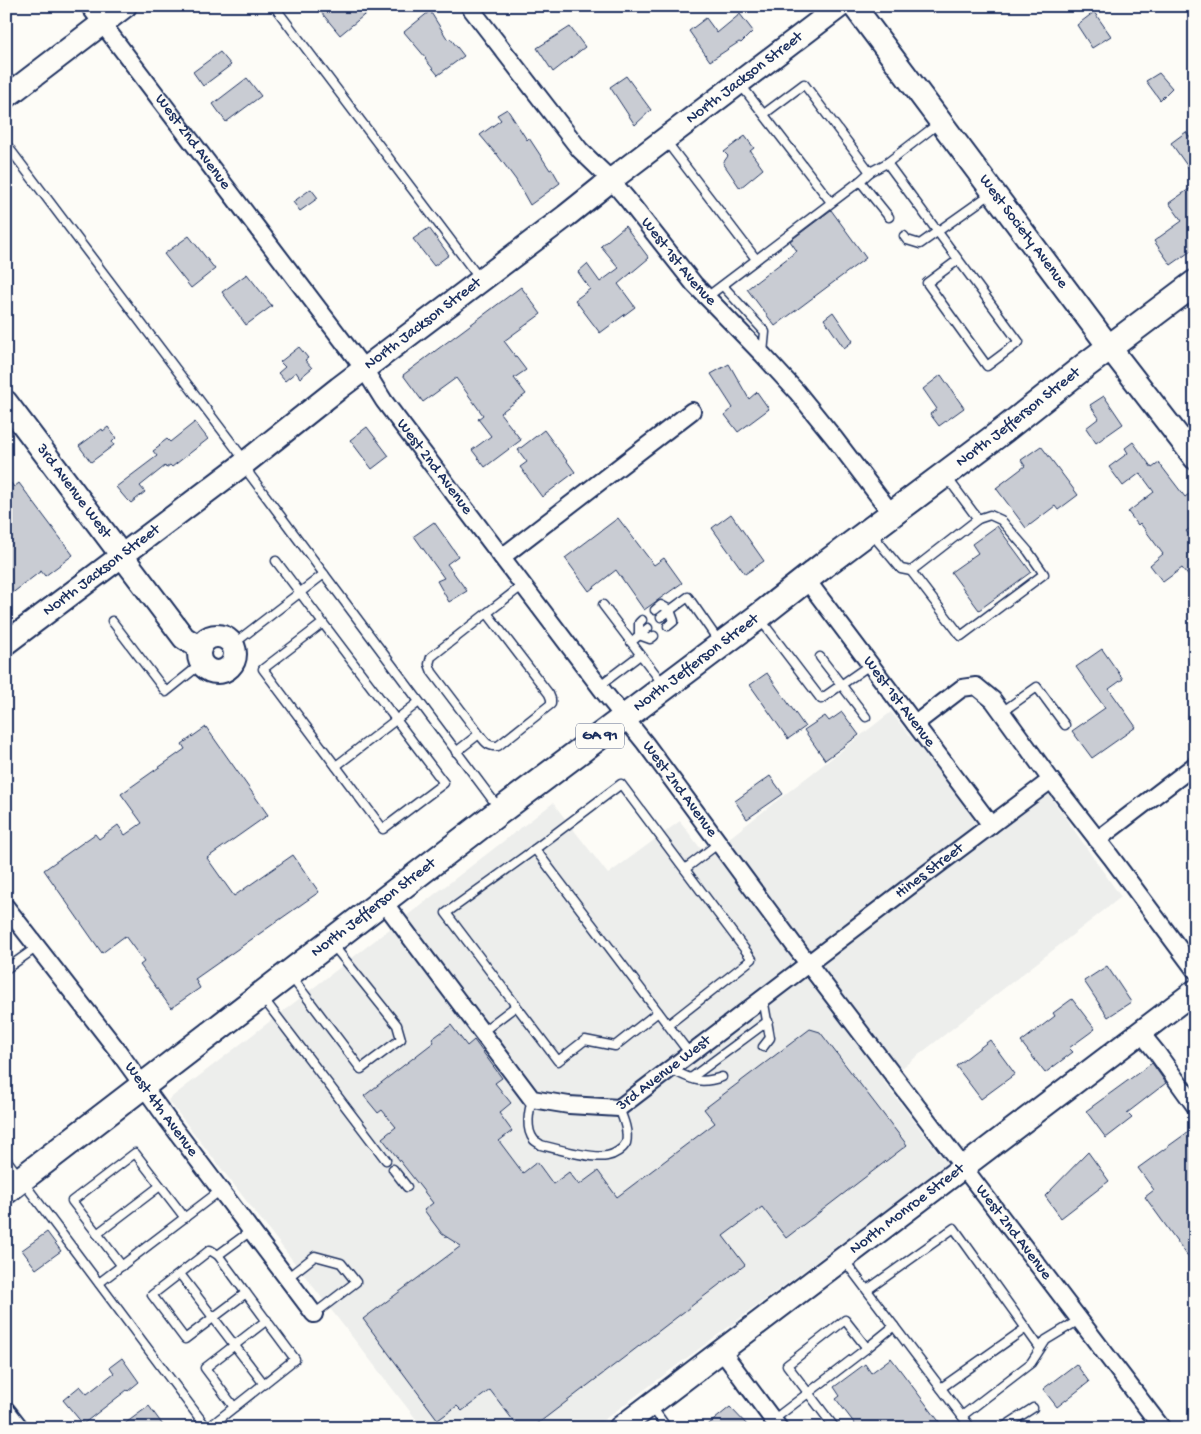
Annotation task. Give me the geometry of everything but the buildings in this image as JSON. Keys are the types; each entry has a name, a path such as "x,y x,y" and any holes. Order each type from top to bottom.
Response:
{"main road":[{"name":"North Jefferson Street","path":"14,1185 383,901 1195,283"}],"street":[{"name":"West 2nd Avenue","path":"89,6 364,370 384,401 599,686 1162,1428"},
{"path":"6,97 126,6"},
{"name":"West 1st Avenue","path":"469,6 580,150 611,180 694,284 797,392 892,514"},
{"name":"North Jackson Street","path":"6,643 246,462 840,6"},
{"name":"West Society Avenue","path":"854,6 1110,348 1195,458"},
{"name":"3rd Avenue West","path":"6,402 184,638 200,656"},
{"path":"502,557 692,411"},
{"name":"West 1st Avenue","path":"806,579 991,825"},
{"path":"217,636 223,637 232,645 235,657 229,668 218,673 206,669 200,656 207,639 217,636"},
{"path":"915,724 962,688 976,686 992,700 1051,780 1112,857 1195,970"},
{"path":"1097,840 1195,765"},
{"name":"Hines Street","path":"809,963 1051,780"},
{"path":"383,901 532,1099"},
{"name":"West 4th Avenue","path":"6,907 144,1085 314,1314"},
{"name":"3rd Avenue West","path":"532,1099 569,1105 619,1108 809,963"},
{"name":"North Monroe Street","path":"620,1428 1195,990"},
{"path":"1140,1032 1195,1106"},
{"path":"721,1350 776,1424"},
{"path":"6,1410 20,1428"}],"lane":[{"path":"274,6 481,280"},
{"path":"740,83 831,202"},
{"path":"764,114 804,84 870,172"},
{"path":"707,297 870,172 887,163 941,122"},
{"path":"665,139 756,259"},
{"path":"6,144 246,462 250,475 501,811"},
{"path":"887,163 1019,342 987,366 927,283 958,260"},
{"path":"860,181 889,217"},
{"path":"904,236 907,240 920,244 994,192"},
{"path":"723,286 765,332 763,355"},
{"path":"944,474 978,519"},
{"path":"870,531 901,569 911,572 960,636 1044,574 1028,551 1001,520 990,515 978,519 911,572"},
{"path":"276,561 444,783 383,829 263,669 323,624"},
{"path":"232,645 324,574"},
{"path":"487,613 551,699 551,704 498,746 487,744 432,672 429,664 431,657 487,613 523,585"},
{"path":"661,617 688,597 722,644"},
{"path":"603,605 665,687"},
{"path":"656,610 662,605 670,610 674,621 668,626"},
{"path":"758,617 821,700 870,664"},
{"path":"638,635 639,622 642,620"},
{"path":"112,621 166,692 200,656"},
{"path":"631,642 648,628"},
{"path":"638,635 650,639 654,636"},
{"path":"599,686 640,656"},
{"path":"820,657 866,717"},
{"path":"1002,712 1037,687 1065,725"},
{"path":"336,766 419,702"},
{"path":"456,752 479,734"},
{"path":"658,1012 615,1046 585,1040 558,1061 446,914 621,784 752,959 668,1025"},
{"path":"685,868 719,843"},
{"path":"535,849 690,1054"},
{"path":"289,974 361,1069 401,1039 397,1025 331,941"},
{"path":"6,969 37,947"},
{"path":"261,996 386,1160"},
{"path":"763,1047 770,1038 764,998"},
{"path":"481,1032 516,1006"},
{"path":"692,1078 768,1021"},
{"path":"670,1069 708,1082 722,1077"},
{"path":"532,1099 529,1118 530,1130 534,1140 541,1145 600,1157 613,1155 626,1144 627,1134 619,1108"},
{"path":"122,1266 72,1201 135,1153 185,1218"},
{"path":"6,1159 14,1185 99,1284 208,1428 296,1358 218,1255 210,1250 152,1295 185,1339 246,1293"},
{"path":"393,1170 407,1187"},
{"path":"97,1234 160,1186"},
{"path":"99,1284 221,1190"},
{"path":"867,1290 954,1228 1040,1348"},
{"path":"218,1255 252,1230"},
{"path":"287,1278 315,1256 341,1263 356,1282 314,1314"},
{"path":"843,1258 971,1428"},
{"path":"180,1274 264,1384"},
{"path":"234,1407 205,1368 267,1320"},
{"path":"835,1428 787,1365 845,1320 867,1348"},
{"path":"962,1416 1030,1363 1046,1340 1079,1320"},
{"path":"776,1424 809,1393 894,1326"},
{"path":"941,1388 1026,1328"},
{"path":"650,1405 667,1428"},
{"path":"1002,1428 1033,1408"}],"shaded area":[{"path":"891,712 988,834 1048,793 1121,897 884,1082 947,1164 593,1428 423,1428 168,1100 553,803 608,874 680,821 706,856"}]}
